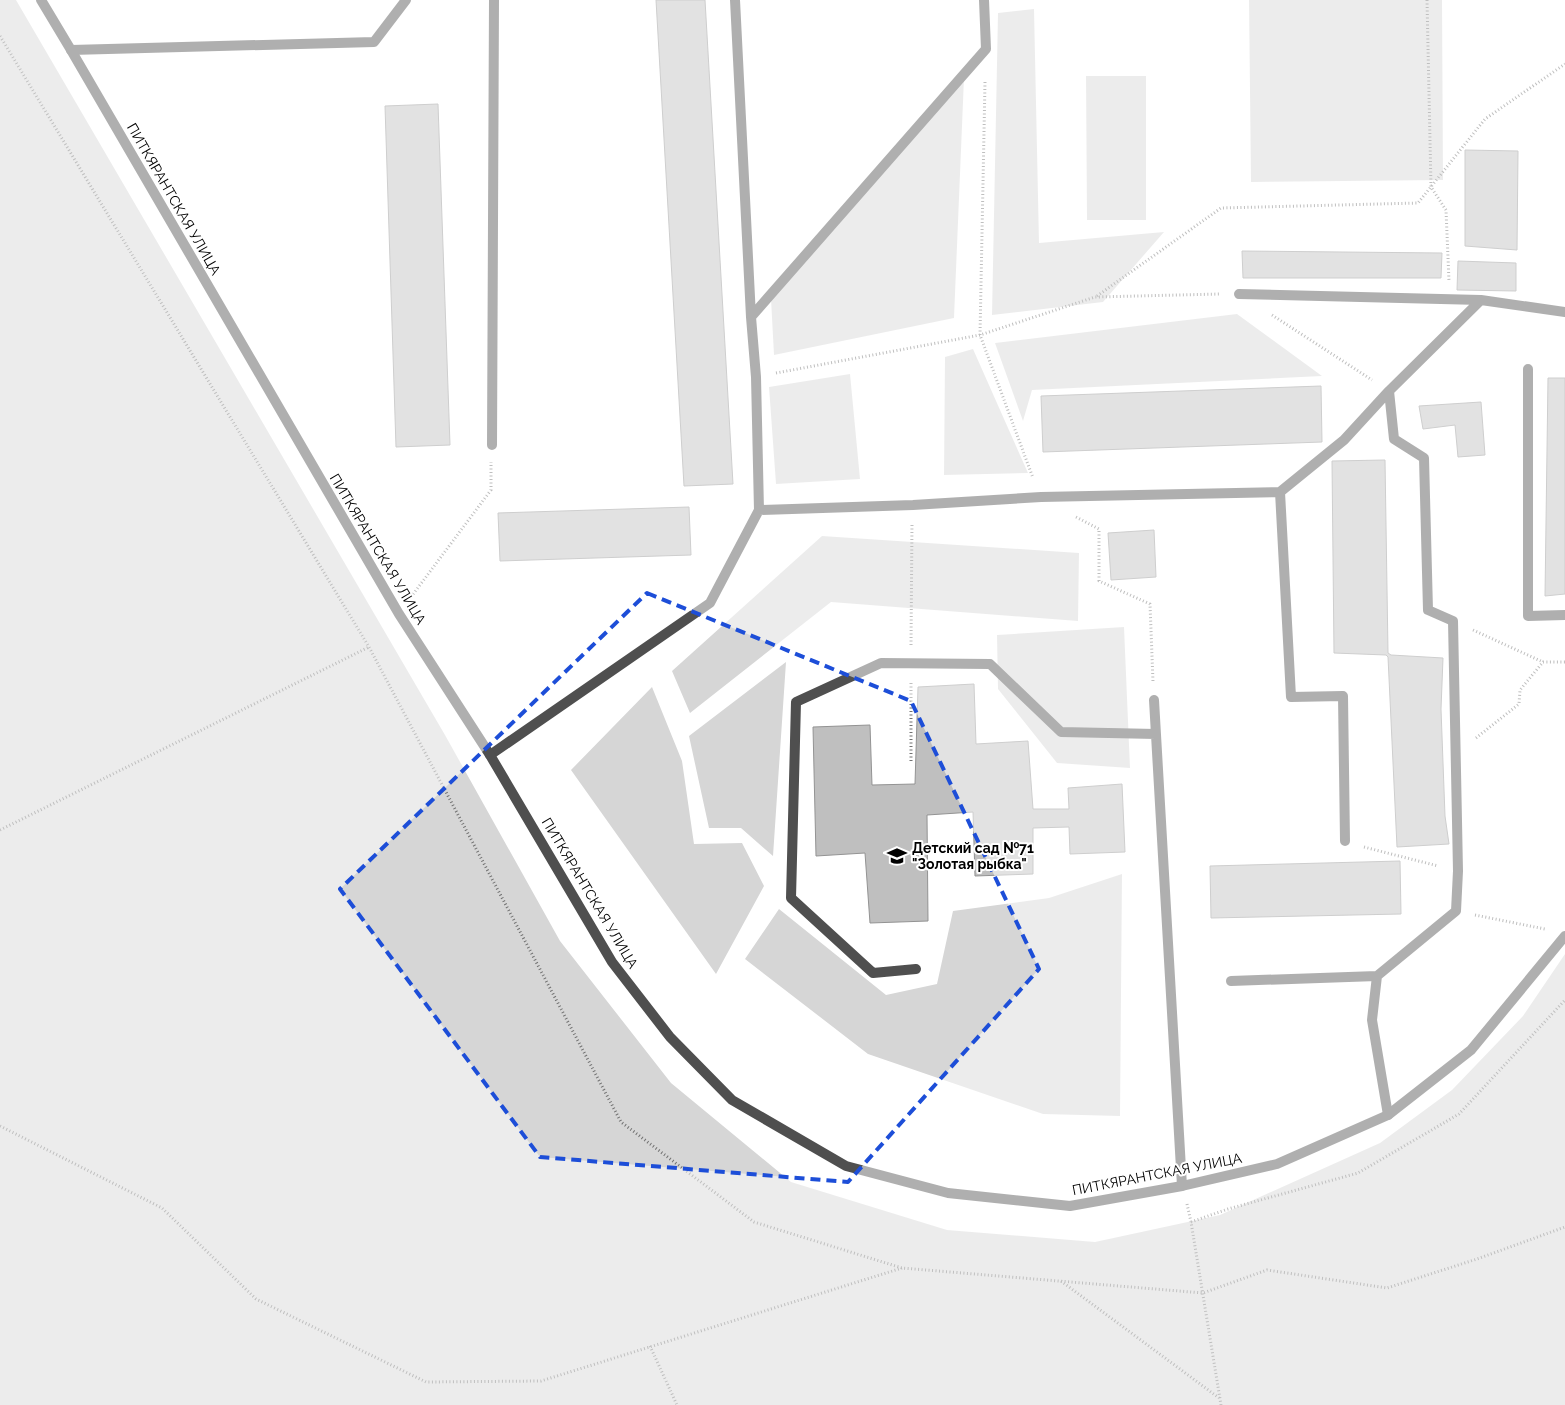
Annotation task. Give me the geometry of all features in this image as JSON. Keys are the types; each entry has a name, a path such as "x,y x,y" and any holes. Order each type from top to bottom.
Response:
{"street":[{"name":"ПИТКЯРАНТСКАЯ УЛИЦА","path":"40,0 71,50 399,614 490,755 612,962 670,1037 732,1100 846,1166 948,1193 1070,1206 1182,1186 1276,1164 1388,1115 1471,1050 1565,936"},
{"path":"71,50 374,42 406,0"},
{"path":"492,445 494,0"},
{"path":"490,755 710,603 758,510 756,377 751,317 735,0"},
{"path":"751,317 986,48 984,0"},
{"path":"1239,294 1481,300 1565,312"},
{"path":"758,510 913,505 1040,497 1280,492 1344,440 1389,391 1481,300"},
{"path":"1528,369 1528,616 1565,614"},
{"path":"1231,981 1378,976 1456,911 1458,871 1453,621 1428,610 1424,458 1394,439 1389,391"},
{"path":"1280,492 1291,697 1342,696 1345,841"},
{"path":"916,969 873,973 791,898 796,702 881,663 990,664 1061,732 1156,734"},
{"path":"1154,700 1182,1186"},
{"path":"1378,976 1372,1020 1388,1115"}],"path":[{"path":"1427,0 1431,186 1446,210 1449,282"},
{"path":"0,36 369,647 621,1122 754,1222 902,1268 1203,1293 1267,1270 1387,1288 1477,1259 1565,1227"},
{"path":"986,48 980,335 1040,497"},
{"path":"1095,298 1221,208 1418,203 1485,119 1565,64"},
{"path":"756,377 980,335 1095,298 1239,294 1389,391"},
{"path":"399,614 491,490 492,445"},
{"path":"911,763 910,663 913,505"},
{"path":"1074,516 1099,529 1099,581 1150,604 1154,700"},
{"path":"1453,621 1543,662 1565,662"},
{"path":"0,830 369,647"},
{"path":"1455,753 1519,704 1520,690 1543,662"},
{"path":"1345,841 1458,871"},
{"path":"1456,911 1547,930"},
{"path":"0,1126 162,1208 256,1299 426,1382 541,1382 650,1346 902,1268"},
{"path":"1182,1186 1191,1222 1220,1405"},
{"path":"1060,1280 1219,1398"},
{"path":"650,1346 677,1405"}],"highlighted area":[{"path":"647,593 911,701 1039,969 848,1182 540,1157 340,889"}],"shaded area":[{"path":"0,0 16,0 445,735 560,941 671,1083 791,1182 947,1230 1095,1242 1220,1215 1380,1143 1452,1090 1523,1016 1565,954 1565,1405 0,1405"},
{"path":"1249,0 1442,0 1443,180 1251,182"},
{"path":"1034,9 1039,243 1164,232 1103,302 992,315 998,13"},
{"path":"1086,76 1146,76 1146,220 1087,220"},
{"path":"964,78 954,318 774,355 771,299"},
{"path":"1237,314 1322,376 1032,390 1023,421 995,343"},
{"path":"973,349 1028,473 944,475 945,357"},
{"path":"850,374 860,479 776,484 769,387"},
{"path":"822,536 1079,553 1078,621 831,602 690,713 672,671"},
{"path":"1124,627 1130,768 1057,763 998,689 997,635"},
{"path":"786,662 773,856 741,828 709,828 689,736"},
{"path":"652,687 682,761 694,844 742,843 764,886 716,974 571,770"},
{"path":"1122,874 1120,1116 1043,1114 868,1054 745,959 779,909 886,995 937,984 953,911 1049,898"}],"building":[{"path":"656,0 705,0 733,484 684,486"},
{"path":"438,104 450,445 396,447 385,106"},
{"path":"1465,150 1518,151 1517,250 1465,246"},
{"path":"1242,251 1442,253 1441,278 1243,278"},
{"path":"1458,261 1516,263 1516,291 1457,290"},
{"path":"1548,378 1565,378 1565,594 1545,596"},
{"path":"1321,386 1322,442 1043,452 1041,396"},
{"path":"1481,402 1485,455 1458,457 1455,425 1423,429 1419,406"},
{"path":"1385,460 1388,653 1391,655 1443,658 1441,709 1445,816 1449,844 1397,847 1388,657 1386,655 1334,653 1332,461"},
{"path":"689,507 691,555 500,561 498,513"},
{"path":"1154,530 1156,577 1111,580 1108,533"},
{"path":"974,684 976,744 1028,741 1033,809 1069,809 1068,788 1122,784 1125,852 1070,854 1069,827 1033,828 1033,874 975,876 973,812 927,815 928,921 870,923 865,853 816,856 813,727 870,725 872,785 915,784 918,687"},
{"path":"1400,861 1401,914 1211,918 1210,866"}],"place":[{"name":"Детский сад №71 \"Золотая рыбка\"","path":"897,856"}]}
